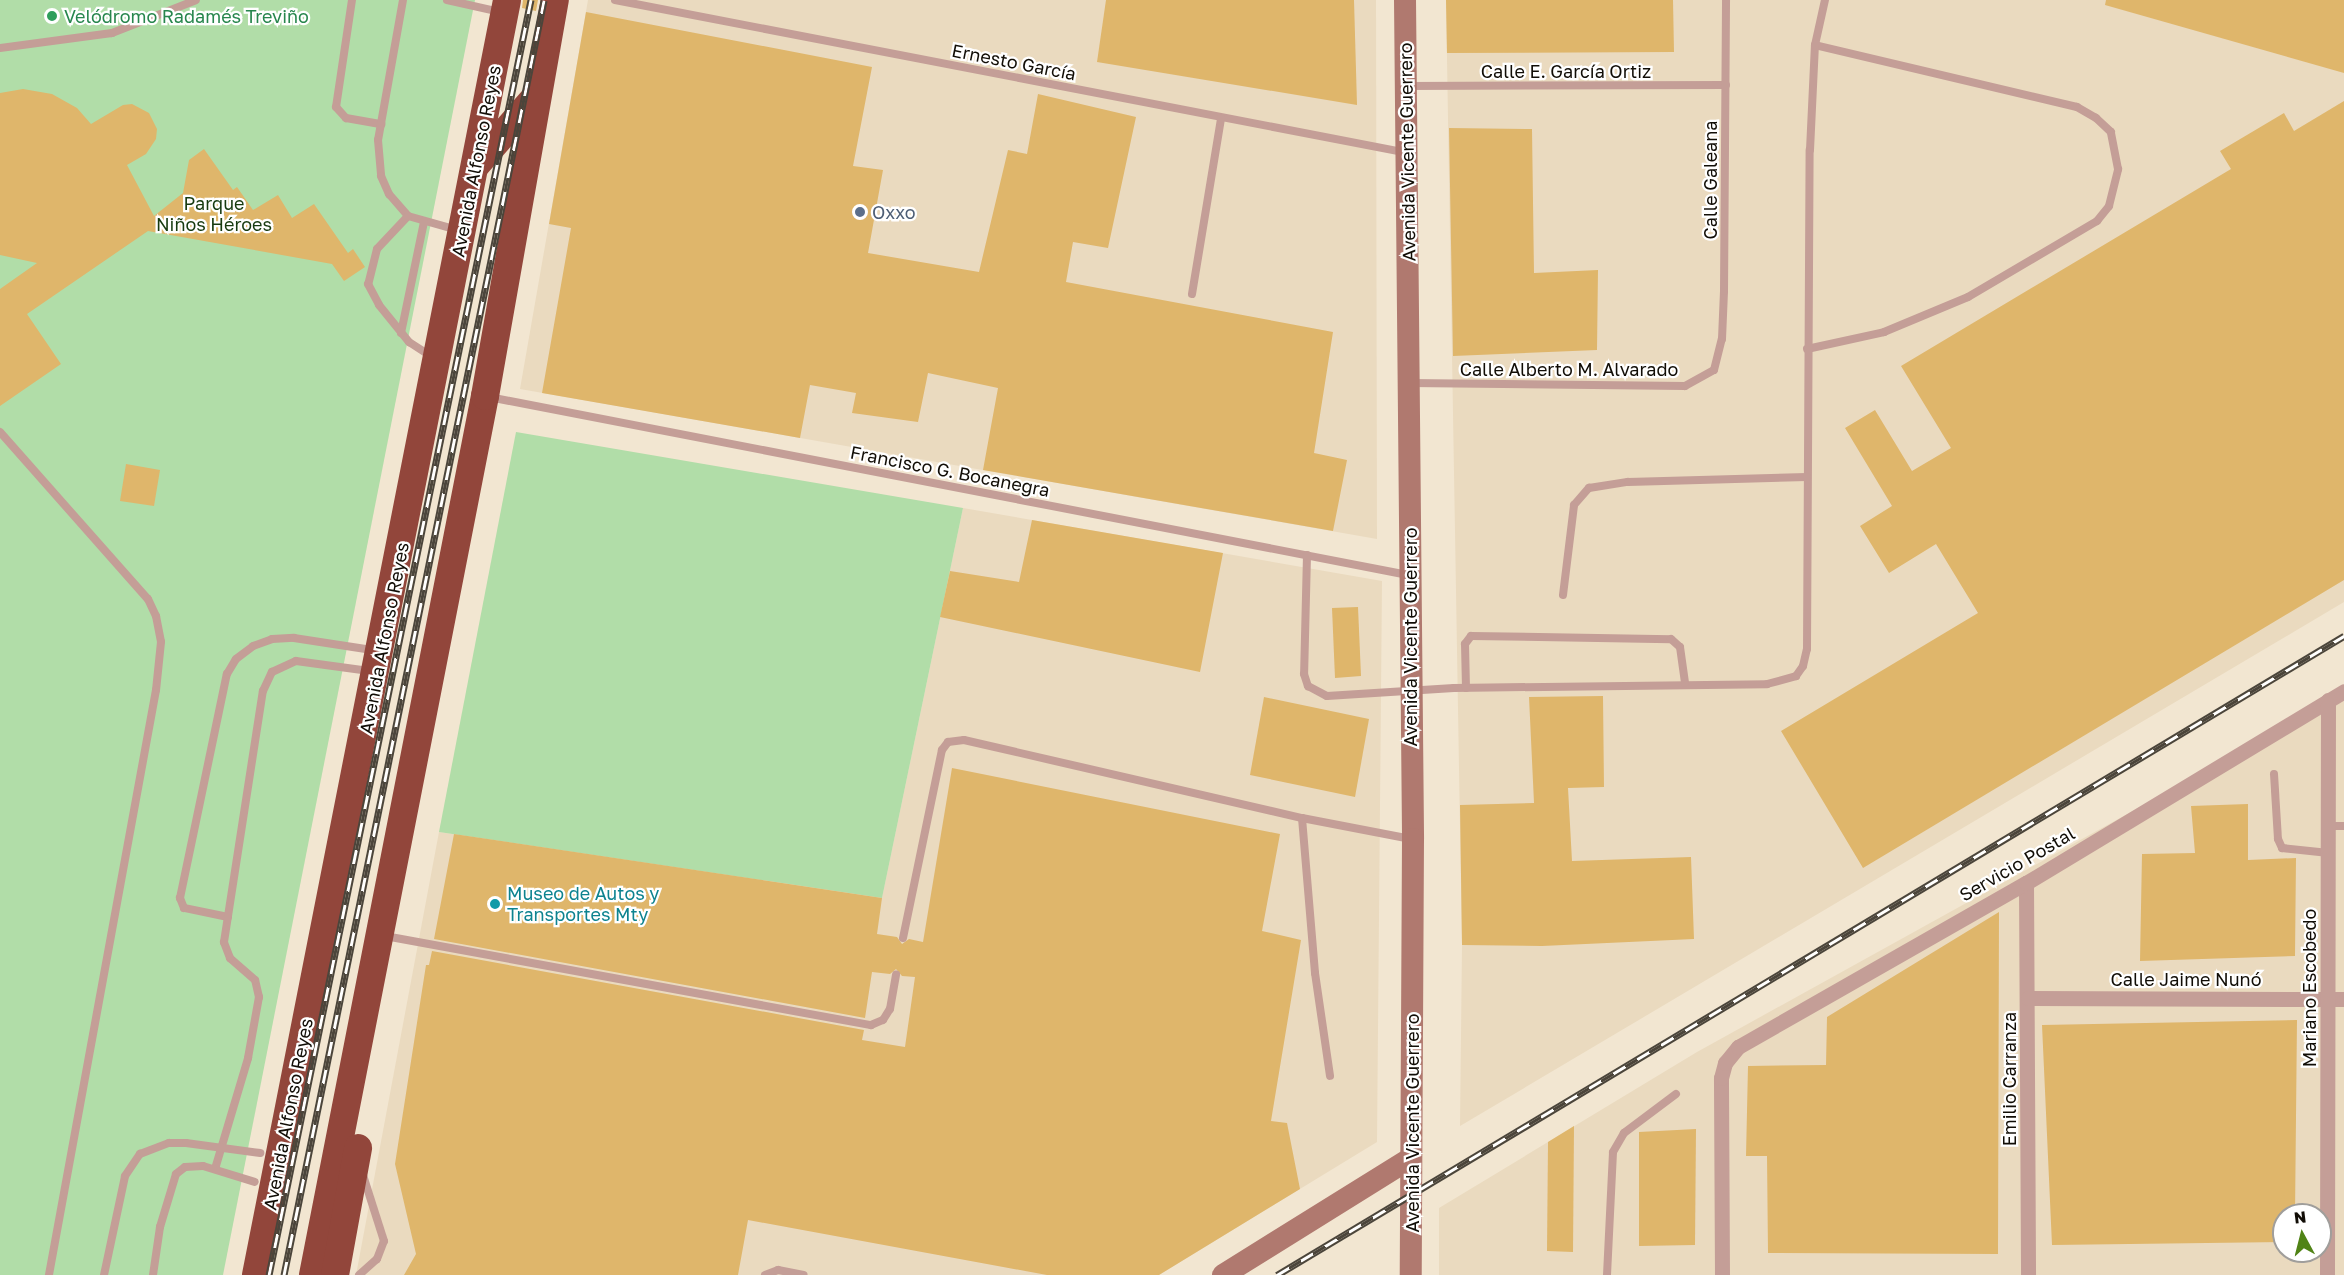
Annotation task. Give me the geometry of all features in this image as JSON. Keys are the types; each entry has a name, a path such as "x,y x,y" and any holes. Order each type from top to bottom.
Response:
{"highway":[{"path":"313,1275 354,1075 485,396 555,0"},
{"name":"Avenida Alfonso Reyes","path":"258,1263 379,662 506,6"},
{"path":"475,165 538,94"},
{"path":"236,1275 291,1006 318,965"},
{"path":"335,1275 356,1159 362,1095 354,1075"}],"main road":[{"name":"Avenida Vicente Guerrero","path":"1406,0 1413,839 1411,1275"},
{"path":"1223,1275 1411,1158"}],"street":[{"name":"Servicio Postal","path":"1722,1275 1721,1078 1725,1063 1749,1039 2026,883 2344,691"},
{"name":"Mariano Escobedo","path":"2327,1275 2337,999 2329,853 2336,826 2328,700"},
{"name":"Emilio Carranza","path":"2026,883 2028,1275"},
{"name":"Calle Jaime Nunó","path":"2028,998 2337,999"}],"lane":[{"path":"0,48 85,38 135,26 196,0"},
{"path":"352,0 336,106 346,118 381,124"},
{"path":"403,0 381,124 378,157 381,176 390,194 408,216 462,231"},
{"path":"447,0 506,6"},
{"name":"Ernesto García","path":"615,0 1408,153"},
{"name":"Calle Galeana","path":"1718,360 1724,291 1726,0"},
{"path":"1307,555 1302,657 1308,686 1327,696 1466,688 1783,682 1796,676 1803,666 1807,649 1807,349 1815,45 1825,0"},
{"path":"1807,349 1884,332 1968,297 2097,221 2109,206 2118,169 2111,132 2096,118 2077,107 1815,45"},
{"name":"Calle E. García Ortiz","path":"1406,86 1726,85"},
{"path":"1192,294 1221,118"},
{"path":"408,216 377,249 368,274 370,291 401,333 437,361"},
{"path":"401,333 424,222"},
{"name":"Calle Alberto M. Alvarado","path":"1408,383 1685,386 1706,377 1718,360"},
{"name":"Francisco G. Bocanegra","path":"485,396 1410,576"},
{"path":"0,432 148,599 156,616 161,642 156,690 49,1275"},
{"path":"1563,595 1574,505 1589,488 1628,482 1807,477"},
{"path":"1466,688 1466,645 1471,636 1671,639 1680,647 1685,683"},
{"path":"228,917 184,909 180,897 221,697 236,659 253,646 294,638 379,662"},
{"path":"216,1169 248,1058 259,997 255,980 227,953 224,942 267,679 282,664 296,661 379,662"},
{"path":"903,939 942,750 948,742 964,740 1302,818 1413,839"},
{"path":"2274,774 2278,839 2282,848 2329,853"},
{"path":"1302,818 1315,973 1330,1076"},
{"path":"381,936 871,1025 883,1020 890,1009 896,975"},
{"path":"1607,1275 1613,1152 1624,1133 1676,1094"},
{"path":"104,1275 113,1223 131,1163 140,1154 169,1143 223,1145 260,1153"},
{"path":"356,1159 384,1241 377,1259 359,1275"},
{"path":"153,1275 160,1227 176,1174 194,1165 216,1169 255,1182"},
{"path":"765,1275 778,1270 804,1275"}],"shaded area":[{"path":"588,0 1376,0 1377,539 520,389"},
{"path":"1446,0 2344,0 2344,602 1460,1126 1462,945"},
{"path":"963,508 1382,581 1377,1142 1159,1275 356,1275 439,832 882,898"},
{"path":"2344,694 2344,1275 1439,1275 1439,1208 1697,1052"}],"green space":[{"name":"Parque Niños Héroes","path":"0,0 475,0 223,1275 0,1275"},
{"path":"516,432 963,508 882,898 439,832"}],"building":[{"path":"523,0 538,0 536,11 522,8"},
{"path":"1106,0 1354,0 1357,105 1097,62"},
{"path":"1446,0 1673,0 1674,52 1447,53"},
{"path":"2106,0 2344,0 2344,73 2105,5"},
{"path":"586,12 872,67 853,166 883,170 868,253 979,272 1008,150 1027,154 1038,94 1136,117 1108,248 1073,242 1066,282 1333,332 1314,453 1347,460 1333,531 983,470 998,388 928,373 918,422 852,413 856,393 810,385 800,438 542,393 571,228 549,224"},
{"path":"23,89 52,94 77,108 91,124 123,105 132,104 149,113 157,129 156,139 146,154 127,165 154,216 183,193 189,160 204,149 233,190 237,187 253,210 278,195 292,218 314,204 348,253 353,249 365,267 344,281 332,264 148,231 27,314 61,364 0,406 0,289 37,263 0,255 0,93"},
{"path":"2344,101 2344,580 1863,868 1781,731 1978,613 1936,544 1889,573 1860,526 1892,506 1845,428 1875,410 1912,471 1951,448 1901,366 2231,169 2220,151 2284,113 2294,131"},
{"path":"1449,128 1532,129 1534,273 1598,270 1597,350 1453,356"},
{"path":"126,464 160,470 154,506 120,501"},
{"path":"1032,520 1223,553 1200,672 940,617 950,571 1019,582"},
{"path":"1358,607 1361,676 1335,678 1332,608"},
{"path":"1603,696 1604,787 1568,788 1572,861 1691,857 1694,939 1542,946 1462,945 1460,805 1534,803 1529,697"},
{"path":"1264,697 1369,719 1355,797 1250,775"},
{"path":"952,768 1280,834 1262,931 1301,940 1271,1121 1287,1123 1300,1189 1159,1275 1047,1275 748,1220 738,1275 404,1275 416,1254 395,1164 426,965 429,965 432,951 864,1030 862,1040 905,1047 915,977 902,976 896,969 890,974 872,972 865,1018 434,939 454,834 882,898 877,934 897,937 902,944 909,939 923,942"},
{"path":"2248,804 2248,860 2296,858 2295,956 2140,961 2142,854 2195,853 2191,806"},
{"path":"1999,912 1998,1254 1768,1253 1767,1156 1746,1156 1748,1066 1826,1065 1827,1017"},
{"path":"2297,1020 2295,1203 2272,1203 2272,1242 2052,1245 2042,1025"},
{"path":"1574,1126 1573,1252 1547,1251 1548,1142"},
{"path":"1696,1129 1695,1245 1639,1246 1639,1132"}],"railway":[{"path":"269,1275 531,0"},
{"path":"284,1275 544,0"},
{"path":"1277,1275 2344,636"}],"place":[{"name":"Velódromo Radamés Treviño","path":"52,16"},
{"name":"Oxxo","path":"860,212"},
{"name":"Museo de Autos y Transportes Mty","path":"495,904"}]}
